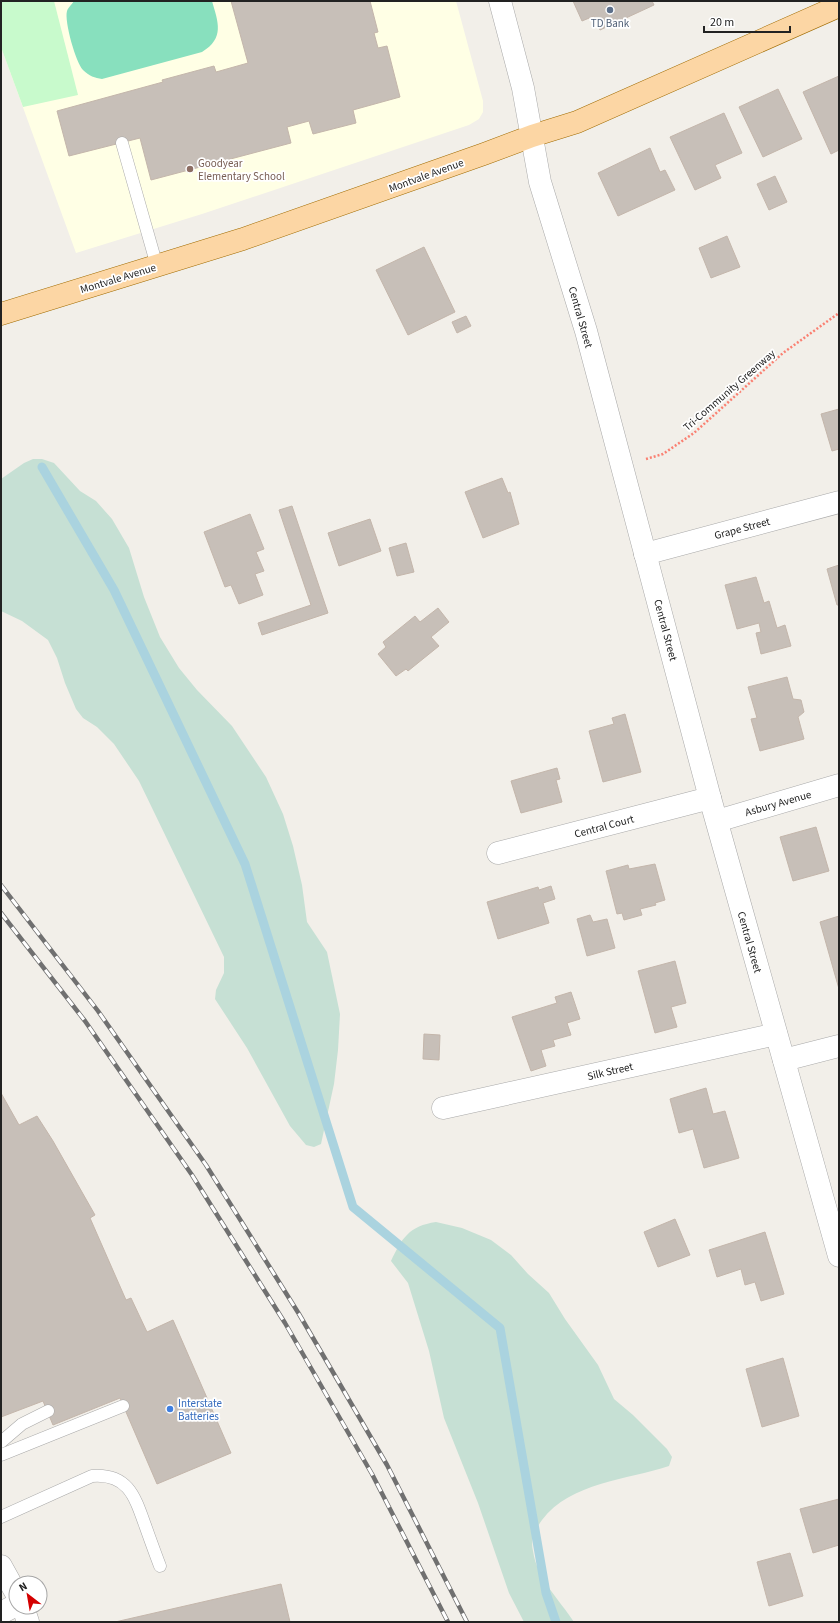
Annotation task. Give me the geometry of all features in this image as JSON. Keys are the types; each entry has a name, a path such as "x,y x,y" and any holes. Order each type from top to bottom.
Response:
{"main road":[{"name":"Montvale Avenue","path":"1,314 243,239 323,212 532,136 577,122 839,6"}],"street":[{"name":"Central Street","path":"500,1 523,88 540,182 586,332 710,798 839,1256"},
{"name":"Grape Street","path":"646,554 839,502"},
{"name":"Asbury Avenue","path":"717,821 839,785"},
{"name":"Central Court","path":"498,853 710,798"},
{"name":"Silk Street","path":"444,1108 776,1034"},
{"path":"784,1060 839,1046"},
{"path":"1,1566 8,1579"}],"lane":[{"path":"122,142 157,266"},
{"path":"1,1455 123,1406"},
{"path":"1,1442 22,1424 48,1411"},
{"path":"1,1517 92,1476 115,1478 122,1482 133,1494 160,1566"}],"path":[{"name":"Tri-Community Greenway","path":"622,466 663,454 694,433 783,353 839,313"}],"shaded area":[{"name":"Goodyear Elementary School","path":"1,1 456,1 483,101 483,112 479,119 469,125 202,214 76,253 1,47"},
{"path":"33,459 42,459 54,463 80,491 96,501 112,519 129,548 144,597 160,637 179,668 197,690 232,726 266,777 283,814 293,846 302,885 307,922 327,952 340,1014 334,1084 321,1144 314,1147 306,1145 290,1126 247,1048 215,999 216,990 224,973 224,957 139,781 114,744 97,727 83,718 76,709 65,683 57,658 48,640 22,621 1,611 1,479 24,463"},
{"path":"436,1222 462,1228 491,1240 511,1255 528,1274 549,1293 565,1319 598,1365 614,1399 633,1415 667,1449 672,1457 669,1466 601,1484 568,1498 554,1507 537,1527 532,1542 535,1561 549,1588 574,1622 524,1622 509,1593 478,1503 444,1418 429,1351 408,1283 391,1261 399,1246 408,1234 419,1227"}],"green space":[{"path":"1,1 54,1 78,95 23,107 1,47"},
{"path":"74,1 212,1 218,23 217,35 209,47 202,52 102,79 97,78 90,75 80,66 71,42 67,23 67,11"}],"building":[{"path":"231,1 370,1 378,32 374,33 378,48 387,46 400,97 353,110 356,123 313,134 309,121 287,127 291,143 151,180 140,138 69,156 57,111 163,82 162,80 214,66 216,72 248,63"},
{"name":"TD Bank","path":"573,1 652,1 654,5 600,30 594,16 582,21"},
{"path":"839,76 839,150 831,154 803,92"},
{"path":"778,89 802,139 763,157 739,107"},
{"path":"724,113 742,153 715,165 721,178 695,190 670,137"},
{"path":"650,148 660,172 665,170 675,190 618,216 598,173"},
{"path":"775,176 787,202 769,210 757,184"},
{"path":"727,236 740,267 711,278 699,248"},
{"path":"424,247 455,312 408,335 376,270"},
{"path":"466,316 471,326 457,333 452,322"},
{"path":"839,409 839,449 832,451 821,414"},
{"path":"502,478 508,493 510,492 519,524 483,538 465,492"},
{"path":"292,506 328,613 262,635 258,623 311,605 279,510"},
{"path":"250,514 264,549 256,552 264,571 255,574 263,595 239,604 231,585 225,587 204,532"},
{"path":"370,519 381,551 339,566 328,533"},
{"path":"406,543 414,572 397,576 389,548"},
{"path":"839,565 839,605 837,605 827,569"},
{"path":"756,577 764,603 769,601 777,628 785,625 791,646 761,654 756,633 761,632 759,623 737,629 725,585"},
{"path":"438,608 449,622 431,637 439,646 408,671 406,669 396,676 378,654 386,647 383,642 415,616 420,622"},
{"path":"787,677 793,699 801,700 804,712 798,717 804,739 760,751 751,719 757,718 748,687"},
{"path":"625,714 641,772 603,782 589,731 614,724 612,718"},
{"path":"557,768 560,779 556,780 562,802 521,813 511,781"},
{"path":"816,827 829,871 793,881 780,837"},
{"path":"655,864 665,900 655,903 656,905 640,909 642,915 624,920 622,913 617,914 606,871 628,865 629,869"},
{"path":"551,886 555,899 543,903 549,923 498,939 487,902 538,887 539,890"},
{"path":"590,915 593,922 607,919 615,948 587,956 577,919"},
{"path":"839,916 839,989 820,922"},
{"path":"675,961 686,1003 671,1007 677,1027 655,1033 638,971"},
{"path":"571,992 580,1019 567,1023 571,1035 553,1040 555,1046 541,1050 546,1066 531,1071 512,1017 557,1003 555,997"},
{"path":"424,1034 440,1035 439,1060 423,1059"},
{"path":"706,1088 713,1114 725,1111 739,1158 704,1168 693,1129 679,1133 670,1099"},
{"path":"1,1093 19,1125 37,1116 53,1141 95,1215 90,1218 126,1300 131,1298 147,1332 173,1320 231,1453 157,1484 120,1398 53,1425 43,1401 1,1417"},
{"path":"675,1219 690,1255 658,1267 644,1232"},
{"path":"765,1232 784,1294 761,1301 755,1282 745,1285 741,1269 717,1277 709,1250"},
{"path":"783,1358 799,1416 762,1427 746,1369"},
{"path":"839,1499 839,1545 813,1553 800,1509"},
{"path":"790,1553 803,1596 769,1606 757,1562"},
{"path":"281,1584 290,1622 115,1622"}],"waterway":[{"path":"42,467 114,590 245,864 353,1207 500,1328 546,1593 556,1622"}],"railway":[{"path":"1,885 98,1011 206,1165 299,1314 387,1465 467,1622"},
{"path":"1,913 85,1021 192,1175 285,1323 372,1474 448,1622"}],"place":[{"name":"TD Bank","path":"610,10"},
{"name":"Goodyear Elementary School","path":"190,169"},
{"name":"Interstate Batteries","path":"170,1409"}]}
